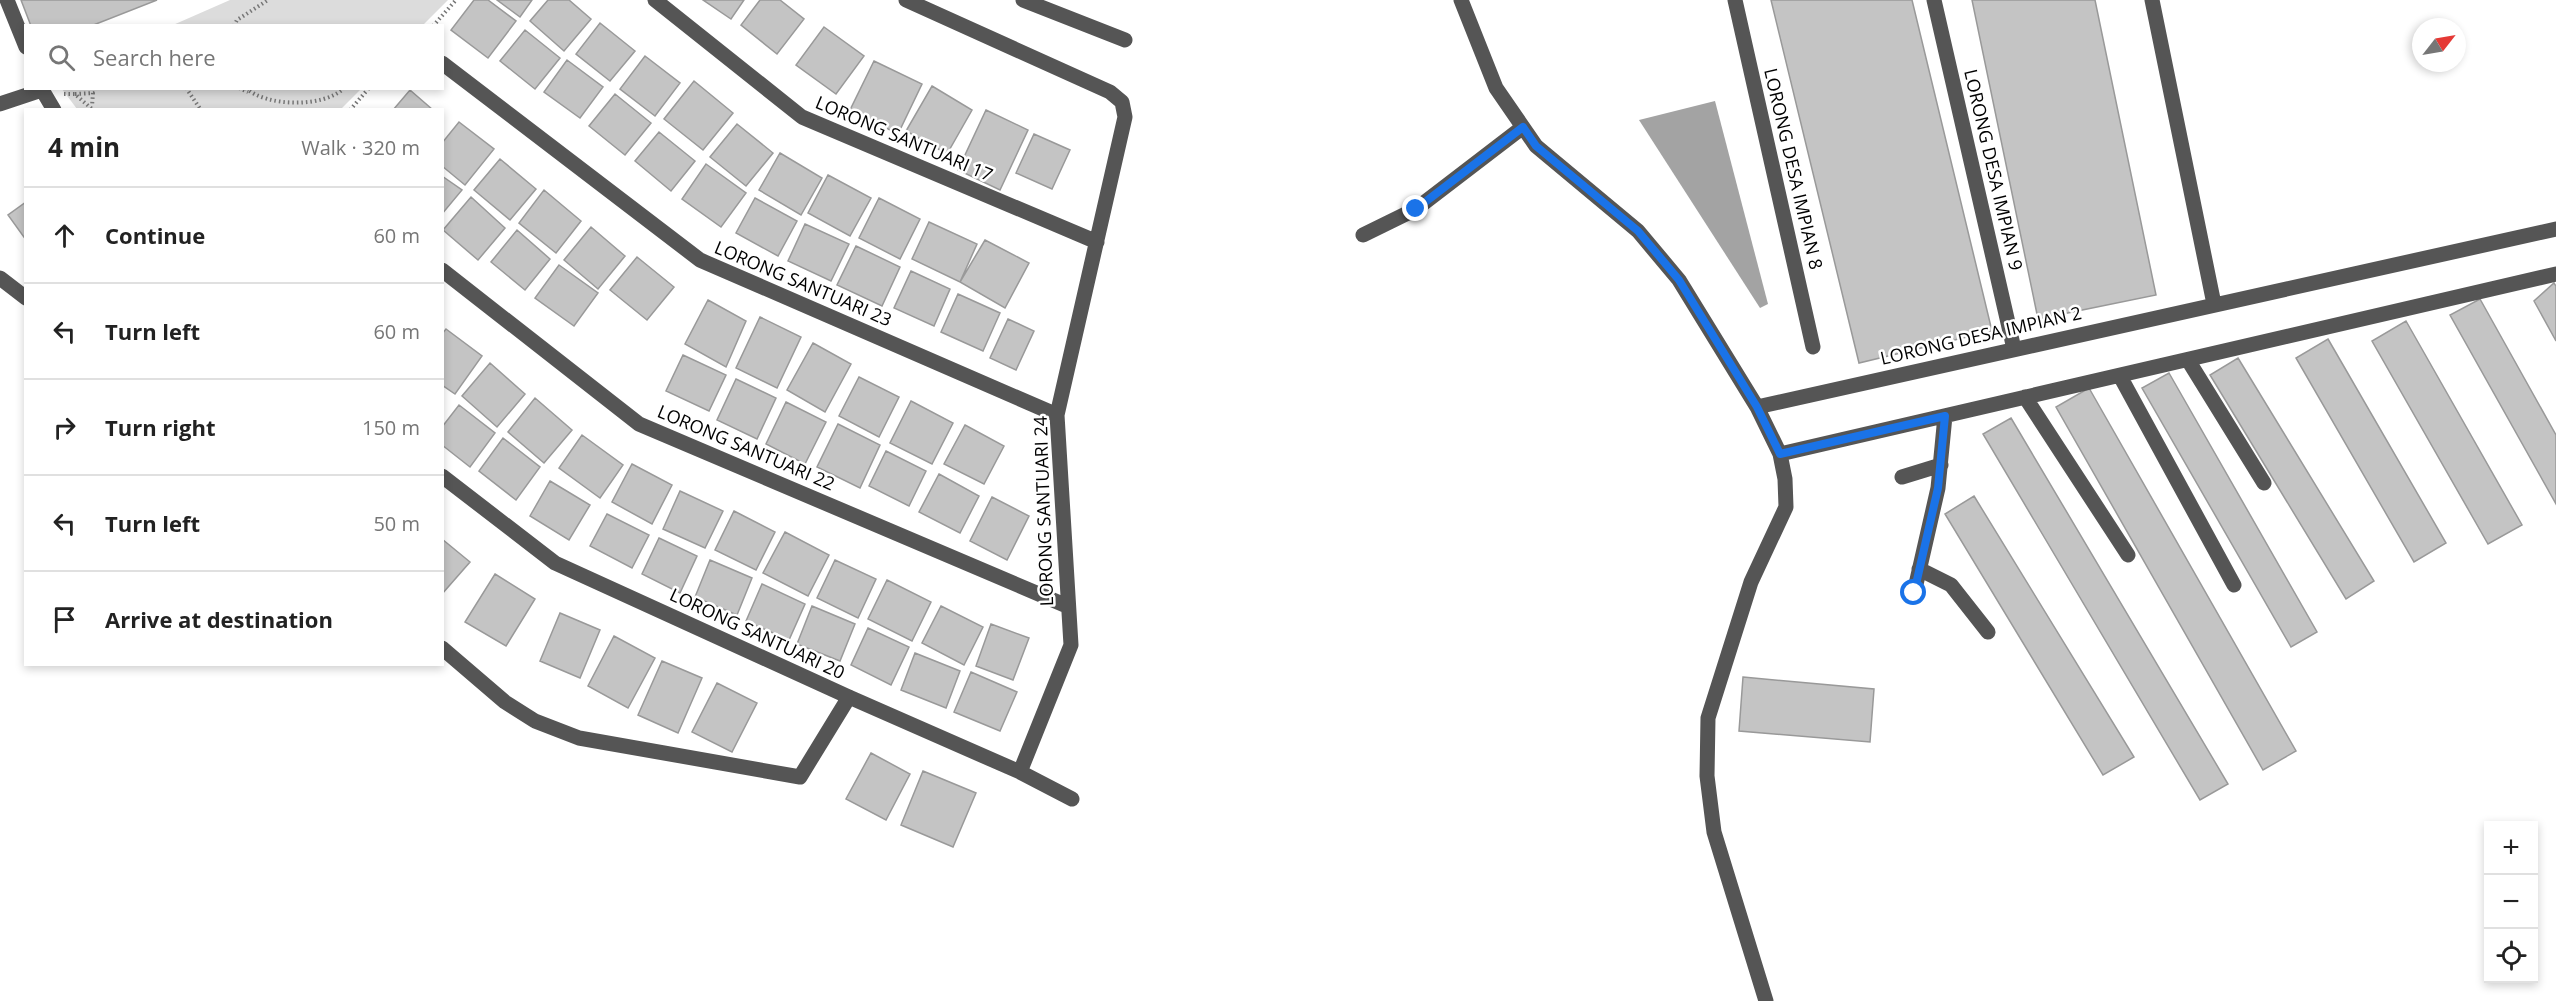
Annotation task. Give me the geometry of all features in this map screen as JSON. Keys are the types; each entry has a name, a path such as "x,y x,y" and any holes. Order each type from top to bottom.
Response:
{"street":[{"path":"8,0 24,42"},
{"name":"LORONG SANTUARI 17","path":"655,0 802,117 1097,242"},
{"name":"LORONG SANTUARI 24","path":"906,0 1110,92 1122,102 1125,117 1057,415 1071,645 1020,772"},
{"path":"1023,0 1125,40"},
{"path":"1461,0 1496,88 1536,146 1638,231 1679,280 1757,407 1780,454 1785,479 1786,507 1751,582 1708,718 1707,776 1714,832 1766,1001"},
{"name":"LORONG DESA IMPIAN 8","path":"1735,0 1813,347"},
{"name":"LORONG DESA IMPIAN 9","path":"1934,0 2014,349"},
{"path":"2152,0 2214,304"},
{"name":"LORONG SANTUARI 23","path":"444,65 700,261 1057,415"},
{"path":"0,104 38,90"},
{"path":"42,90 55,102"},
{"path":"1362,235 1416,209 1523,127"},
{"name":"LORONG DESA IMPIAN 2","path":"1757,407 2556,229"},
{"name":"LORONG SANTUARI 22","path":"444,272 639,424 1067,606"},
{"path":"1780,454 2556,274"},
{"path":"0,278 24,296"},
{"path":"2188,360 2264,483"},
{"path":"2120,376 2234,585"},
{"path":"2025,398 2128,555"},
{"path":"1914,593 1941,465 1945,416"},
{"path":"1902,477 1941,465"},
{"name":"LORONG SANTUARI 20","path":"444,478 555,563 849,698 1020,772 1072,799"},
{"path":"1919,569 1950,585 1988,632"},
{"path":"444,650 505,702 535,720 579,738 800,777 849,698"}],"path":[{"path":"235,24 237,20 268,0"},
{"path":"435,24 456,0"},
{"path":"187,90 200,108"},
{"path":"243,90 290,103 313,104 340,90"},
{"path":"248,90 252,94"},
{"path":"352,108 367,90"},
{"path":"55,102 75,94 93,91 93,108"},
{"path":"75,94 93,108"}],"shaded area":[{"path":"230,0 448,0 424,24 175,24"},
{"path":"63,90 360,90 342,108 76,108"},
{"path":"1715,101 1768,304 1760,308 1639,120"}],"building":[{"path":"21,0 157,0 96,24 30,24"},
{"path":"474,0 488,0 516,21 488,58 451,30"},
{"path":"497,0 532,0 520,17"},
{"path":"548,0 569,0 591,19 564,51 530,21"},
{"path":"703,0 744,0 731,19"},
{"path":"760,0 780,0 804,19 777,54 741,25"},
{"path":"1771,0 1912,0 1992,331 1859,363"},
{"path":"1972,0 2095,0 2156,295 2038,319"},
{"path":"600,23 635,51 610,81 576,54"},
{"path":"824,27 864,56 836,94 796,65"},
{"path":"525,30 560,58 535,89 500,61"},
{"path":"645,56 680,83 655,116 620,89"},
{"path":"567,60 603,87 580,118 544,92"},
{"path":"874,61 922,84 898,134 850,110"},
{"path":"694,81 733,113 703,150 664,119"},
{"path":"932,86 972,110 947,154 906,131"},
{"path":"410,90 431,108 395,108"},
{"path":"615,94 651,123 625,155 589,126"},
{"path":"986,110 1028,130 1000,190 958,170"},
{"path":"459,122 494,149 465,185 444,168 444,141"},
{"path":"737,124 773,153 746,186 710,157"},
{"path":"659,132 695,161 671,191 635,161"},
{"path":"1034,134 1070,150 1052,189 1016,173"},
{"path":"780,153 822,178 801,215 759,190"},
{"path":"500,159 536,189 510,220 474,190"},
{"path":"706,164 746,193 721,227 682,199"},
{"path":"828,175 871,198 850,236 808,213"},
{"path":"444,177 462,190 444,212"},
{"path":"544,190 581,221 556,253 519,223"},
{"path":"471,197 505,228 478,260 444,229"},
{"path":"755,198 797,221 778,256 736,233"},
{"path":"879,198 920,219 900,259 859,238"},
{"path":"24,203 24,237 8,215"},
{"path":"929,222 977,244 960,282 912,259"},
{"path":"805,224 849,244 831,281 788,261"},
{"path":"591,227 625,256 598,289 564,260"},
{"path":"517,230 550,259 525,290 491,262"},
{"path":"985,240 1029,263 1005,308 960,282"},
{"path":"856,246 900,267 882,306 837,285"},
{"path":"637,257 674,287 647,320 610,290"},
{"path":"559,265 598,293 574,326 535,298"},
{"path":"911,271 950,289 934,326 894,308"},
{"path":"2554,283 2556,286 2556,341 2534,301"},
{"path":"958,294 1000,313 983,351 941,332"},
{"path":"2480,299 2556,435 2556,504 2450,315"},
{"path":"708,300 746,321 726,367 685,344"},
{"path":"760,317 801,337 777,388 736,368"},
{"path":"1008,319 1034,331 1016,370 990,358"},
{"path":"2406,321 2522,525 2488,544 2372,341"},
{"path":"446,329 482,356 455,394 444,386 444,332"},
{"path":"2328,339 2446,543 2414,562 2296,358"},
{"path":"813,343 851,364 825,412 787,390"},
{"path":"683,355 726,375 709,411 666,391"},
{"path":"2238,358 2374,581 2346,599 2210,375"},
{"path":"490,363 525,394 497,427 462,396"},
{"path":"2169,373 2317,632 2291,647 2142,388"},
{"path":"859,377 899,397 879,437 839,416"},
{"path":"736,379 776,398 757,439 717,420"},
{"path":"2089,388 2296,751 2263,770 2056,407"},
{"path":"535,398 572,430 544,463 508,432"},
{"path":"911,401 953,423 932,464 890,443"},
{"path":"786,402 826,422 805,464 766,444"},
{"path":"459,405 495,433 470,467 444,447 444,424"},
{"path":"2011,418 2228,784 2200,800 1983,434"},
{"path":"838,424 880,445 860,488 817,467"},
{"path":"965,425 1004,446 984,484 944,464"},
{"path":"582,435 623,465 600,498 559,468"},
{"path":"503,438 540,467 516,500 479,471"},
{"path":"886,451 926,471 909,506 869,486"},
{"path":"632,464 672,485 652,524 612,502"},
{"path":"939,474 979,496 960,533 919,512"},
{"path":"550,481 590,505 569,540 530,516"},
{"path":"680,491 723,511 705,548 663,529"},
{"path":"1974,496 2134,757 2103,775 1945,514"},
{"path":"992,497 1029,516 1007,560 970,541"},
{"path":"734,511 775,532 756,570 715,550"},
{"path":"607,514 649,535 632,568 590,546"},
{"path":"785,532 829,555 808,596 763,573"},
{"path":"659,538 697,556 680,593 642,574"},
{"path":"444,541 470,562 444,592"},
{"path":"710,560 752,578 737,615 695,597"},
{"path":"835,560 876,579 858,618 817,598"},
{"path":"495,574 535,599 506,646 465,622"},
{"path":"887,580 931,602 912,641 868,619"},
{"path":"762,584 805,604 789,640 746,621"},
{"path":"812,606 855,624 840,661 797,644"},
{"path":"941,606 983,627 964,665 922,643"},
{"path":"560,613 600,630 580,678 540,661"},
{"path":"991,624 1029,638 1013,680 976,666"},
{"path":"868,628 909,647 891,685 851,665"},
{"path":"614,636 655,658 628,708 588,686"},
{"path":"915,653 960,671 946,708 901,690"},
{"path":"662,661 702,678 678,733 638,715"},
{"path":"971,672 1017,692 1000,731 954,712"},
{"path":"1743,677 1874,689 1870,742 1739,731"},
{"path":"717,683 757,703 732,752 692,732"},
{"path":"871,753 910,774 886,820 846,799"},
{"path":"923,771 976,793 953,847 901,825"}],"route":[{"path":"1416,209 1523,127 1536,146 1638,231 1679,280 1757,407 1780,454 1945,416 1938,488 1914,593"}]}
